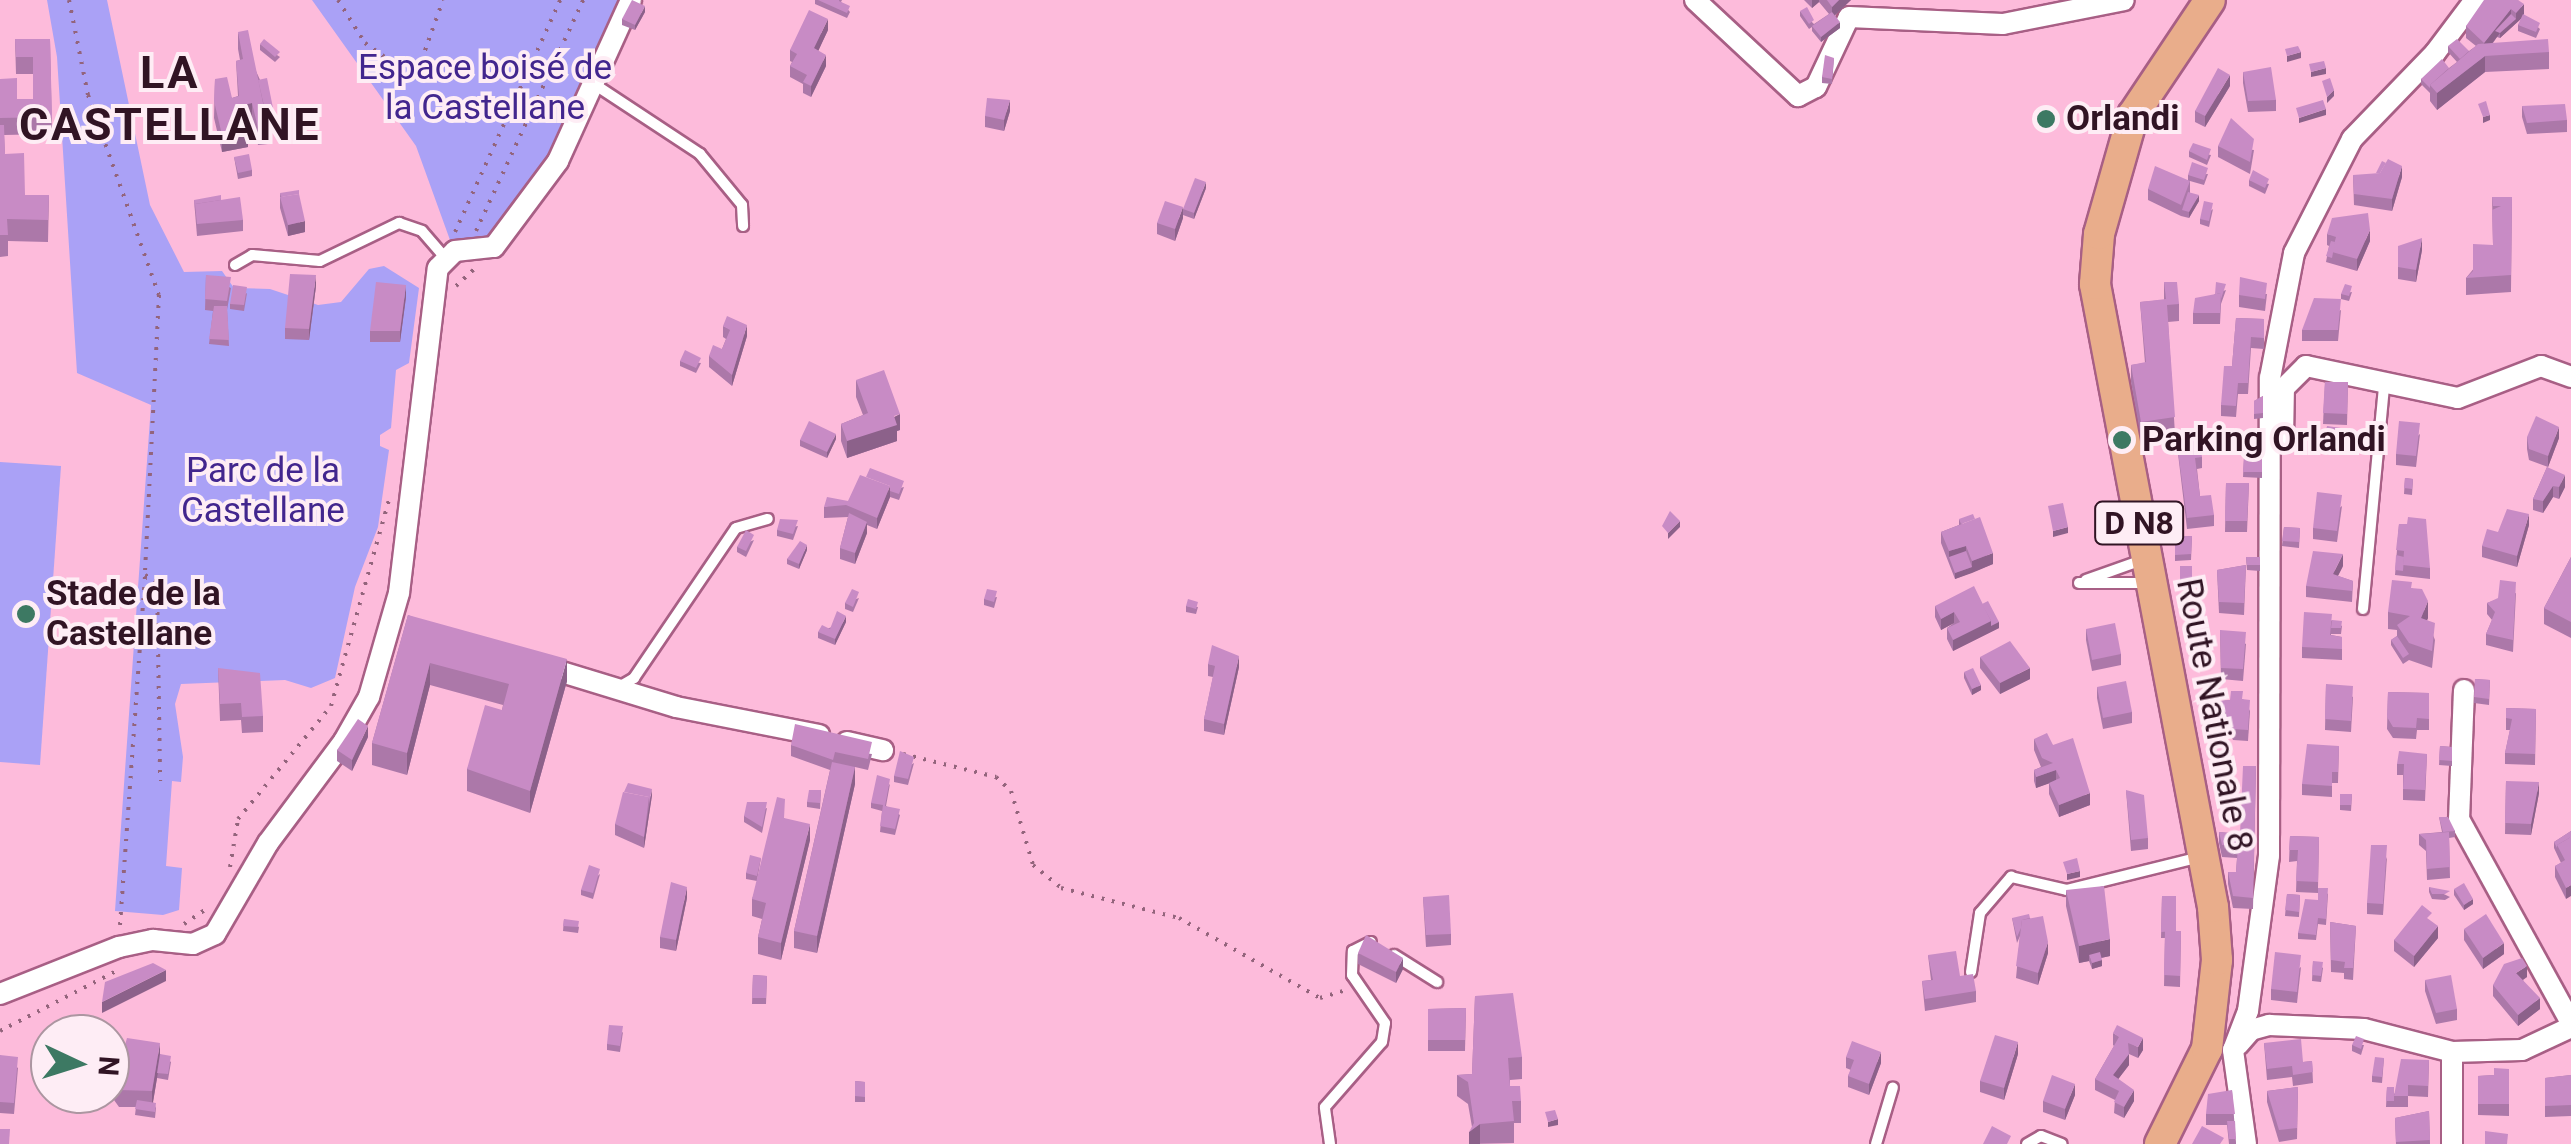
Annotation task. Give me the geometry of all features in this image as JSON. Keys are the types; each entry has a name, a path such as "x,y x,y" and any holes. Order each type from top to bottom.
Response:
{"main road":[{"name":"Route Nationale 8","path":"2160,1144 2220,1050 2217,960 2202,856 2101,338 2099,234 2132,115 2204,9 2225,0"}],"street":[{"path":"0,994 118,947 153,940 193,944 215,934 268,843 369,697 399,622 438,268 450,253 494,247 558,161 631,0"},
{"path":"1694,0 1798,96 1816,87 1849,17 2003,24 2124,0"},
{"path":"2220,1050 2248,1011 2269,856 2270,378 2294,252 2352,139 2435,53 2475,0"},
{"path":"2268,538 2281,491 2284,388 2306,366 2384,386 2458,398 2541,366 2571,377"},
{"path":"527,661 616,688 883,750"},
{"path":"2220,1050 2251,1030 2269,1026 2364,1030 2452,1052 2522,1050 2571,1025 2459,819 2464,690"},
{"path":"2220,1050 2246,1144"},
{"path":"2452,1052 2452,1144"}],"lane":[{"path":"593,84 700,154 742,205 743,226"},
{"path":"235,265 252,255 320,261 400,223 422,231 450,253"},
{"path":"2364,608 2384,386"},
{"path":"616,688 634,678 736,528 768,518"},
{"path":"2148,571 2080,583 2148,571"},
{"path":"1971,972 1980,913 2010,877 2067,890 2202,856"},
{"path":"1330,1144 1325,1108 1382,1042 1385,1023 1357,982 1353,951 1374,942 1437,982"},
{"path":"1876,1144 1892,1088"},
{"path":"2027,1144 2041,1136 2062,1144"}],"path":[{"path":"0,1031 117,975 145,575 159,296 88,95 69,0"},
{"path":"338,0 365,43 400,68 418,70 443,0"},
{"path":"450,253 459,216 560,0"},
{"path":"450,253 468,246 583,0"},
{"path":"226,874 238,818 331,706 390,488"},
{"path":"145,575 157,580 160,780"},
{"path":"883,750 996,777 1012,791 1034,865 1061,888 1180,918 1320,998 1357,982"},
{"path":"153,940 155,925 182,925 209,905"}],"green space":[{"name":"Parc de la Castellane","path":"47,0 107,0 150,205 184,272 222,271 234,288 270,289 318,305 341,302 369,269 384,266 419,288 409,363 396,370 391,428 380,435 380,446 389,450 378,527 355,587 335,678 311,688 285,680 181,684 175,704 183,757 181,782 172,781 166,866 182,868 179,910 163,915 115,911 151,405 77,373 57,57"},
{"name":"Espace boisé de la Castellane","path":"312,0 628,0 589,85 495,244 450,240 416,146"},
{"name":"Stade de la Castellane","path":"0,462 61,466 40,765 0,762"}],"building":[{"path":"632,0 645,6 635,25 622,19"},
{"path":"818,0 839,0 850,6 847,13"},
{"path":"2484,0 2518,0 2524,4 2516,13 2511,9 2484,43 2466,26"},
{"path":"1807,7 1814,20 1809,24 1800,11"},
{"path":"809,10 828,19 814,48 826,55 811,86 803,82 807,75 790,66 797,54 790,50"},
{"path":"1832,12 1840,22 1821,37 1812,26"},
{"path":"2511,14 2516,19 2500,33 2495,31"},
{"path":"2523,14 2540,23 2536,32 2518,25"},
{"path":"248,30 268,127 258,128 252,103 243,105 248,130 222,135 214,101 215,79 227,77 232,98 239,96 236,61 243,59 238,32"},
{"path":"15,39 50,39 52,117 0,118 0,79 17,78 17,99 33,99 33,57 16,57"},
{"path":"264,39 280,52 275,57 260,44"},
{"path":"2457,39 2469,51 2460,59 2448,46"},
{"path":"2548,39 2549,52 2485,56 2437,93 2430,85 2478,44"},
{"path":"2298,46 2301,52 2287,56 2285,49"},
{"path":"1825,55 1834,58 1832,79 1822,77"},
{"path":"2442,59 2449,68 2430,88 2421,79"},
{"path":"2324,61 2326,68 2311,72 2309,64"},
{"path":"2271,67 2276,100 2248,101 2243,72"},
{"path":"2218,68 2230,75 2205,116 2195,111"},
{"path":"267,78 273,108 265,110 258,80"},
{"path":"2330,78 2334,90 2327,97 2322,81"},
{"path":"987,98 1010,100 1004,120 985,116"},
{"path":"2323,100 2326,109 2299,118 2296,108"},
{"path":"2486,101 2490,115 2483,117 2478,104"},
{"path":"2565,104 2567,120 2527,123 2522,106"},
{"path":"2231,118 2254,139 2250,162 2218,146"},
{"path":"0,125 4,125 5,154 24,153 25,195 49,195 48,220 7,219 8,235 0,235"},
{"path":"2193,143 2211,149 2207,160 2189,151"},
{"path":"249,154 252,170 238,173 234,157"},
{"path":"2388,159 2402,166 2392,199 2354,194 2353,175 2380,173"},
{"path":"2192,162 2208,168 2204,180 2188,175"},
{"path":"2155,166 2190,181 2181,205 2148,189"},
{"path":"2253,170 2269,179 2265,188 2249,180"},
{"path":"1195,178 1206,182 1194,213 1183,209"},
{"path":"299,190 299,194 281,197 280,193"},
{"path":"2188,192 2199,195 2189,212 2182,210"},
{"path":"299,194 305,221 288,225 280,197"},
{"path":"221,195 221,200 195,204 195,210 194,200"},
{"path":"240,197 243,220 197,224 195,204"},
{"path":"2492,197 2512,197 2511,275 2466,278 2473,271 2473,244 2493,245 2492,210 2501,206 2493,206"},
{"path":"1165,201 1183,207 1175,229 1157,223"},
{"path":"2204,201 2213,203 2209,221 2200,219"},
{"path":"2368,213 2370,230 2357,259 2332,252 2336,237 2327,234 2332,218"},
{"path":"2422,238 2416,270 2398,267 2398,246"},
{"path":"2331,241 2335,242 2332,258 2326,256"},
{"path":"290,274 316,275 309,329 285,328"},
{"path":"206,275 231,277 227,301 205,299"},
{"path":"2240,277 2267,283 2265,299 2239,295"},
{"path":"376,282 406,285 400,331 370,331"},
{"path":"2164,282 2177,282 2179,304 2167,305 2175,417 2141,422 2131,365 2146,362 2140,302 2166,299"},
{"path":"2216,282 2226,284 2221,299 2221,293 2215,294"},
{"path":"2345,284 2352,286 2349,296 2341,294"},
{"path":"233,285 247,287 244,305 230,304"},
{"path":"2221,293 2220,313 2193,313 2195,298"},
{"path":"2314,298 2341,299 2338,330 2302,330"},
{"path":"214,306 227,306 229,340 209,339"},
{"path":"727,316 747,325 732,375 709,356 713,345 722,349 730,330 723,326"},
{"path":"2236,318 2264,319 2264,338 2251,337 2248,383 2238,383 2236,406 2221,405 2224,366 2232,366"},
{"path":"685,350 701,358 696,368 680,361"},
{"path":"884,370 900,414 894,416 897,425 847,441 841,424 868,413 856,380"},
{"path":"2325,382 2348,382 2347,414 2323,413"},
{"path":"2263,396 2263,413 2254,414 2254,401"},
{"path":"2536,416 2559,427 2548,456 2529,449 2527,437"},
{"path":"809,421 836,434 827,452 800,440"},
{"path":"2399,421 2420,423 2416,456 2396,454"},
{"path":"2327,426 2341,428 2338,446 2325,444"},
{"path":"2199,436 2202,457 2195,458 2200,496 2211,495 2214,515 2187,518 2176,437"},
{"path":"2244,457 2262,457 2262,472 2243,472"},
{"path":"2547,467 2565,475 2559,487 2553,486 2543,501 2533,499"},
{"path":"870,468 904,481 899,494 866,477"},
{"path":"860,475 890,486 877,518 846,505 824,507 827,497 848,501"},
{"path":"2405,478 2413,479 2412,489 2404,488"},
{"path":"2226,483 2249,483 2247,521 2225,521"},
{"path":"2317,492 2342,495 2337,531 2313,528"},
{"path":"2063,503 2068,527 2053,531 2048,506"},
{"path":"2507,509 2529,514 2517,556 2482,546 2487,529 2498,532"},
{"path":"1670,511 1680,521 1668,533 1662,526"},
{"path":"849,513 867,522 855,553 840,548"},
{"path":"1973,514 1975,519 1961,524 1959,519"},
{"path":"1980,517 1993,553 1972,561 1966,546 1949,551 1941,532"},
{"path":"2408,517 2426,519 2430,568 2403,565 2404,551 2396,550 2399,524 2407,524"},
{"path":"780,519 798,520 793,534 777,530"},
{"path":"2284,527 2300,528 2299,542 2282,541"},
{"path":"746,530 754,535 746,551 737,547"},
{"path":"2192,536 2191,554 2175,555 2175,537"},
{"path":"800,541 807,545 799,564 787,559"},
{"path":"1966,551 1972,567 1955,573 1949,557"},
{"path":"2313,551 2343,554 2333,574 2353,581 2352,591 2306,586"},
{"path":"2396,555 2404,557 2403,571 2395,570"},
{"path":"2246,557 2260,557 2260,565 2247,565"},
{"path":"2571,557 2571,622 2544,608"},
{"path":"2246,565 2244,603 2219,602 2217,570"},
{"path":"2180,566 2192,566 2192,579 2180,579"},
{"path":"2392,580 2412,582 2411,588 2422,589 2428,601 2421,618 2435,623 2432,651 2409,643 2397,625 2410,616 2388,612"},
{"path":"2500,580 2516,582 2513,640 2486,634 2495,612 2487,603 2498,598"},
{"path":"1974,586 1991,621 1953,640 1947,628 1960,622 1954,612 1941,619 1935,606"},
{"path":"852,589 859,592 853,607 845,603"},
{"path":"987,589 997,591 994,602 984,599"},
{"path":"1188,599 1198,602 1196,609 1186,606"},
{"path":"1988,601 1999,622 1991,626 1982,604"},
{"path":"837,611 846,616 835,639 818,632 822,625 830,629"},
{"path":"2304,612 2332,614 2330,635 2342,637 2342,649 2302,647"},
{"path":"408,615 567,659 530,791 467,769 485,705 502,710 509,684 430,663 407,753 372,743"},
{"path":"2332,620 2342,621 2341,628 2331,628"},
{"path":"2115,623 2121,654 2092,660 2086,629"},
{"path":"2220,630 2246,632 2243,669 2221,668"},
{"path":"2397,636 2409,654 2403,658 2391,640"},
{"path":"2010,641 2030,668 2000,683 1980,657"},
{"path":"1212,645 1239,656 1224,724 1204,719 1215,666 1208,664"},
{"path":"218,668 260,673 263,716 242,717 241,703 220,704"},
{"path":"1973,668 1981,685 1972,689 1964,672"},
{"path":"2475,679 2490,680 2489,699 2474,697"},
{"path":"2126,681 2132,712 2103,718 2097,687"},
{"path":"2326,684 2353,686 2351,721 2325,719"},
{"path":"2231,691 2243,691 2242,699 2250,700 2248,730 2233,729 2220,701 2230,700"},
{"path":"2388,692 2429,693 2429,719 2417,718 2416,728 2393,727 2387,717"},
{"path":"2506,708 2536,709 2535,754 2505,753 2512,719 2506,718"},
{"path":"358,719 368,726 352,760 337,750"},
{"path":"795,724 872,742 868,759 835,752 833,760 791,745"},
{"path":"2047,733 2053,745 2073,738 2090,793 2059,805 2049,783 2060,778 2056,770 2036,777 2034,770 2053,763 2042,758 2034,739"},
{"path":"2307,744 2339,746 2338,772 2332,772 2332,786 2302,784"},
{"path":"2440,746 2452,747 2452,761 2439,760"},
{"path":"900,751 914,757 908,779 894,776"},
{"path":"2399,751 2427,754 2425,790 2403,789 2404,764 2397,764"},
{"path":"832,762 855,767 817,936 794,931"},
{"path":"2243,766 2256,766 2253,898 2233,896 2228,872 2236,872 2238,847 2222,845 2219,832 2240,834"},
{"path":"877,775 890,779 885,806 900,809 895,829 880,826 883,805 871,803"},
{"path":"2506,781 2539,782 2531,824 2505,823"},
{"path":"628,783 652,789 649,803 649,797 624,792"},
{"path":"809,790 821,790 820,803 807,802"},
{"path":"2126,790 2144,795 2148,838 2131,840"},
{"path":"623,792 649,797 644,837 615,824"},
{"path":"2340,794 2352,794 2351,805 2340,805"},
{"path":"777,797 785,799 784,818 810,824 781,943 758,937 766,903 752,899"},
{"path":"747,802 767,802 762,827 744,816"},
{"path":"2439,817 2448,817 2455,831 2443,832"},
{"path":"2571,831 2571,837 2557,848 2554,842"},
{"path":"2449,832 2450,867 2427,869 2426,840 2419,834"},
{"path":"2290,836 2319,837 2318,882 2296,881 2298,850 2289,850"},
{"path":"2571,837 2571,885 2566,888 2555,866 2565,860 2557,845"},
{"path":"2371,845 2387,845 2383,904 2367,903"},
{"path":"750,855 761,858 757,876 746,873"},
{"path":"2077,858 2080,871 2067,874 2063,862"},
{"path":"589,865 600,869 593,893 581,890"},
{"path":"671,882 687,887 676,940 660,937"},
{"path":"2464,883 2473,899 2464,905 2454,889"},
{"path":"2104,886 2110,939 2079,946 2066,890"},
{"path":"2429,887 2450,891 2432,894"},
{"path":"2318,888 2328,888 2326,919 2318,918 2316,935 2298,933 2305,899 2318,900"},
{"path":"2287,894 2300,895 2299,912 2285,910"},
{"path":"1449,895 1451,934 1426,935 1423,897"},
{"path":"2162,896 2176,896 2176,931 2161,932"},
{"path":"2422,905 2432,913 2427,918 2438,926 2414,956 2394,940"},
{"path":"2029,914 2030,918 2022,920 2017,937 2012,918"},
{"path":"2486,914 2504,943 2483,958 2464,929"},
{"path":"2043,916 2048,942 2038,973 2016,966 2022,920"},
{"path":"564,919 579,921 578,927 563,926"},
{"path":"2330,922 2356,926 2353,968 2344,968 2345,962 2331,960"},
{"path":"2165,931 2181,931 2180,976 2164,975"},
{"path":"1366,935 1403,958 1396,972 1358,953"},
{"path":"1956,951 1960,976 1973,974 1976,991 1925,999 1922,981 1933,980 1928,955"},
{"path":"2100,952 2102,960 2092,963 2089,955"},
{"path":"2275,952 2301,955 2297,992 2271,989"},
{"path":"2522,958 2527,966 2516,973 2540,998 2518,1015 2493,985 2504,964"},
{"path":"2313,961 2323,962 2321,976 2312,975"},
{"path":"153,963 166,970 102,1002 105,982"},
{"path":"753,975 767,976 766,998 752,998"},
{"path":"2451,975 2457,1009 2436,1013 2425,980"},
{"path":"1513,993 1522,1057 1508,1058 1510,1086 1520,1086 1521,1101 1512,1101 1514,1121 1480,1124 1469,1132 1474,1123 1468,1082 1457,1075 1472,1074 1475,996"},
{"path":"1466,1008 1465,1040 1428,1040 1428,1009"},
{"path":"609,1025 623,1026 620,1046 607,1044"},
{"path":"2117,1025 2143,1038 2138,1047 2128,1043 2129,1054 2113,1075 2134,1090 2124,1107 2114,1102 2119,1091 2095,1079 2119,1037 2113,1033"},
{"path":"1995,1035 2018,1042 2004,1088 1980,1081"},
{"path":"2356,1036 2364,1039 2361,1049 2352,1045"},
{"path":"130,1038 160,1043 152,1091 130,1090"},
{"path":"2301,1039 2303,1062 2312,1061 2313,1072 2293,1075 2292,1066 2267,1069 2264,1043"},
{"path":"1852,1041 1881,1052 1869,1084 1848,1076 1854,1060 1846,1057"},
{"path":"160,1054 171,1056 168,1074 157,1073"},
{"path":"0,1055 18,1057 14,1103 0,1102"},
{"path":"2375,1057 2384,1058 2382,1077 2372,1076"},
{"path":"2401,1059 2429,1060 2428,1086 2408,1085 2408,1096 2394,1096"},
{"path":"2494,1068 2509,1069 2509,1104 2478,1104 2478,1076 2494,1075"},
{"path":"2052,1075 2075,1084 2065,1109 2043,1101"},
{"path":"2571,1075 2571,1105 2545,1106 2545,1078"},
{"path":"855,1081 865,1082 865,1097 855,1096"},
{"path":"2298,1087 2297,1128 2279,1130 2267,1091"},
{"path":"2387,1087 2394,1087 2394,1101 2386,1101"},
{"path":"2232,1090 2235,1114 2206,1114 2208,1094"},
{"path":"137,1100 156,1103 155,1112 135,1109"},
{"path":"1555,1110 1558,1119 1548,1122 1545,1112"},
{"path":"2429,1111 2430,1140 2396,1142 2395,1118"},
{"path":"2227,1121 2235,1121 2236,1139 2229,1139"},
{"path":"1992,1126 2011,1136 2007,1144 1983,1144"},
{"path":"2202,1126 2224,1138 2220,1144 2192,1144"},
{"path":"0,1129 10,1129 9,1144 0,1144"},
{"path":"2485,1131 2508,1134 2507,1144 2485,1144"}],"place":[{"name":"Orlandi","path":"2046,119"},
{"name":"Parking Orlandi","path":"2122,440"},
{"name":"Stade de la Castellane","path":"26,614"}],"district":[{"name":"LA CASTELLANE","path":"170,99"}]}
